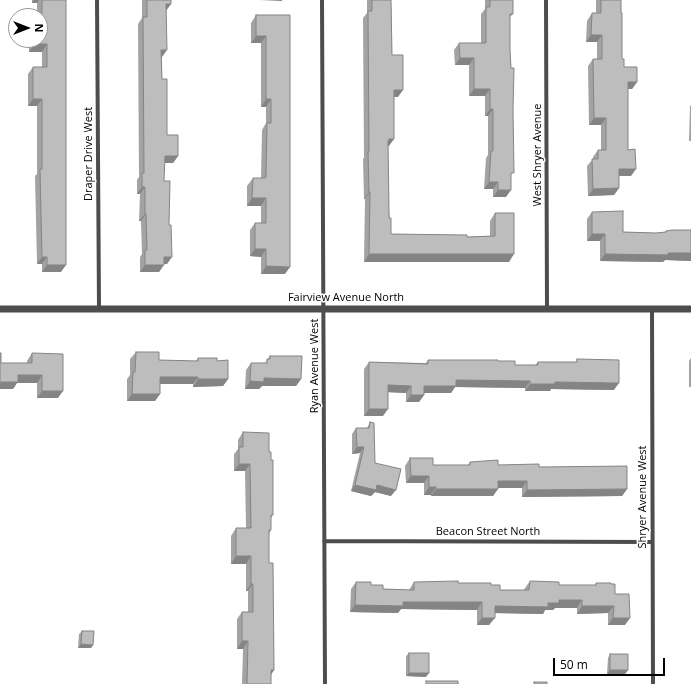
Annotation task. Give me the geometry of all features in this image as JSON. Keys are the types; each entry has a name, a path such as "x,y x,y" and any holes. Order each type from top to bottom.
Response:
{"street":[{"name":"Draper Drive West","path":"97,0 99,308"},
{"name":"Ryan Avenue West","path":"322,0 325,684"},
{"name":"West Shryer Avenue","path":"546,0 547,309"},
{"name":"Fairview Avenue North","path":"0,309 691,309"},
{"name":"Shryer Avenue West","path":"652,309 653,684"},
{"name":"Beacon Street North","path":"324,541 652,542"}],"building":[{"path":"42,0 66,0 66,265 47,265 47,257 42,257 40,169 42,169 42,99 33,99 33,67 47,67 48,8 42,8"},
{"path":"147,0 171,0 171,4 166,4 167,50 161,50 162,79 167,79 167,135 178,135 178,156 165,156 164,181 170,181 169,225 171,225 172,257 164,257 164,265 145,265 145,250 147,250 145,187 142,187 142,173 144,173 143,17 147,17"},
{"path":"372,0 391,0 392,55 403,55 403,90 394,90 394,139 389,139 388,141 389,218 391,218 391,234 467,235 467,237 495,236 495,213 514,213 514,254 369,254 370,192 368,152 368,11 372,11"},
{"path":"490,0 513,0 513,14 510,14 511,68 514,68 514,173 511,173 511,190 498,190 498,182 489,182 491,151 493,151 493,109 490,109 490,89 474,89 474,58 460,58 459,43 486,43 486,7 490,7"},
{"path":"601,0 621,0 622,59 624,59 624,67 637,67 637,82 628,82 628,150 635,149 636,169 619,169 619,188 593,189 592,159 598,159 598,150 606,150 606,118 594,118 593,59 602,59 602,35 591,35 592,13 601,13"},
{"path":"256,15 290,15 290,267 266,266 266,249 255,249 255,223 266,223 266,198 252,198 253,178 266,177 267,123 271,123 271,99 266,99 266,36 256,36"},
{"path":"623,211 623,232 656,233 672,230 691,230 691,253 668,253 668,255 605,254 605,234 592,234 592,212"},
{"path":"136,352 159,352 159,360 198,361 198,358 217,358 217,361 228,360 228,379 160,377 160,394 132,394"},
{"path":"0,353 1,363 32,363 32,353 63,354 63,391 42,391 42,375 18,375 18,382 1,382 0,384"},
{"path":"270,356 302,356 301,379 264,378 264,382 250,381 251,363 267,363 267,359 270,359"},
{"path":"577,359 619,360 619,383 555,382 555,384 530,384 530,381 456,380 456,386 424,386 424,395 411,395 411,386 388,385 388,409 369,409 369,362 428,364 428,360 498,360 515,361 515,365 538,365 538,362 577,362"},
{"path":"370,422 374,423 375,463 401,469 396,490 377,485 376,490 355,485 364,447 357,447 356,428 369,428"},
{"path":"243,432 269,433 269,452 271,452 271,460 273,460 273,515 271,515 271,530 269,530 269,563 273,563 274,670 271,670 271,684 247,684 248,641 242,641 242,612 253,612 251,556 236,556 236,528 251,528 250,464 239,464 239,447 243,447"},
{"path":"410,458 433,458 433,465 470,465 470,462 498,460 498,465 539,464 539,467 627,466 627,489 527,490 527,481 498,481 498,489 436,489 436,487 429,487 429,476 411,476"},
{"path":"458,581 458,583 491,583 491,585 500,585 500,590 529,590 530,581 559,582 559,585 596,585 596,583 611,583 615,584 615,594 629,594 630,618 613,618 614,606 582,606 582,600 559,600 559,603 548,603 548,607 495,606 495,618 482,618 482,602 403,602 403,606 355,605 356,582 371,582 371,585 383,585 383,589 414,590 414,582"},
{"path":"82,631 94,631 93,645 81,644"},
{"path":"409,653 429,653 429,673 409,673"},
{"path":"610,654 628,654 628,670 610,670"},
{"path":"426,681 458,681 458,684 426,684"},
{"path":"534,682 547,682 547,684 534,684"}]}
